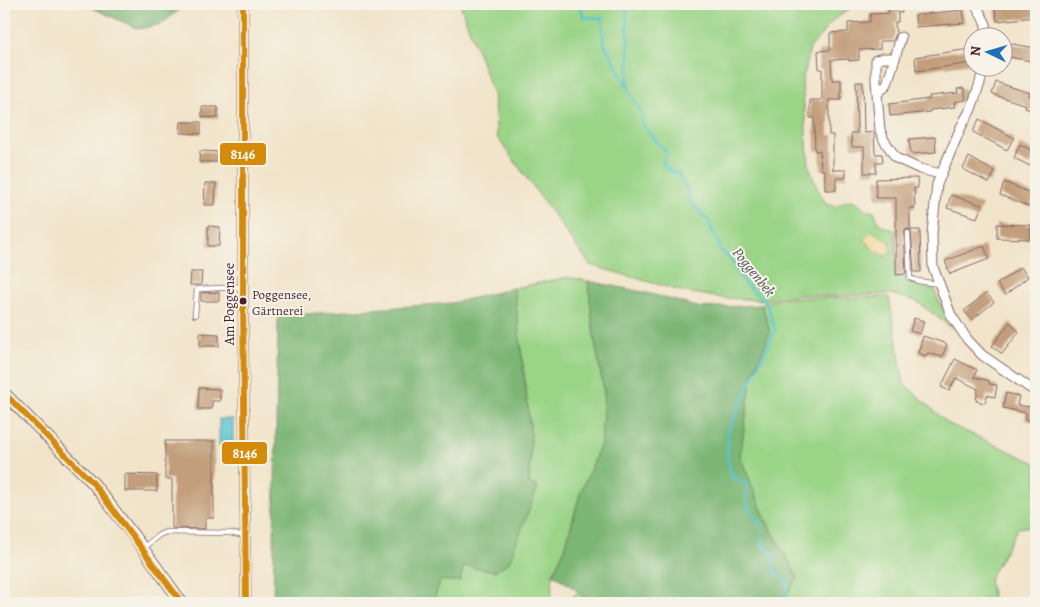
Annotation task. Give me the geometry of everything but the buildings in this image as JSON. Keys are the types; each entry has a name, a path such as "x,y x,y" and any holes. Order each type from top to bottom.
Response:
{"street":[{"name":"Am Poggensee","path":"243,4 246,603"},
{"path":"977,8 986,24 986,28"},
{"path":"878,93 887,84 901,37"},
{"path":"895,58 876,60 880,130 896,158 920,170 941,174"},
{"path":"981,78 971,110 941,174 935,193 932,234 933,267 951,315 967,339 982,355 1030,388 1036,390"},
{"path":"4,393 93,483 182,603"}],"lane":[{"path":"908,233 910,278 938,284"},
{"path":"195,315 197,289 243,287"},
{"path":"143,548 159,535 166,532 230,533 245,536"}],"green space":[{"path":"84,4 186,4 162,24 139,29"},
{"path":"460,4 858,4 833,20 810,48 802,82 809,166 817,188 826,204 836,207 849,200 856,201 866,210 875,212 881,225 895,230 896,275 927,289 934,288 952,328 916,301 891,294 800,295 761,300 722,298 681,291 590,265 497,137 493,94"},
{"path":"568,277 588,281 594,336 604,392 601,444 580,494 565,548 553,574 551,603 433,603 440,581 464,566 495,571 538,487 529,483 531,435 514,288"},
{"path":"588,281 647,293 701,308 762,305 770,332 752,376 740,456 766,520 798,578 780,603 587,603 578,591 553,574 565,548 580,494 601,444 604,392 594,336"},
{"path":"514,288 531,435 529,483 538,487 509,562 495,571 464,566 460,581 440,581 433,603 273,603 278,316 452,303"},
{"path":"889,297 904,384 949,424 1036,463 1036,526 1018,528 989,579 994,603 780,603 798,578 766,520 740,456 752,376 770,332 762,305 770,301 791,298"},
{"path":"578,591 587,603 567,603"}],"sand":[{"path":"872,231 890,242 891,251 884,256 875,251 864,239"}],"water":[{"path":"219,419 233,419 233,446 219,446"}],"waterway":[{"name":"Poggenbek","path":"581,4 583,17 602,18 604,43 642,114 643,126 667,153 663,165 670,171 678,173 688,191 689,201 709,221 712,232 719,242 719,249 731,260 744,283 766,302 775,330 729,429 727,455 732,478 746,483 747,504 762,528 762,545 773,554 774,572 785,579 788,587 785,593 792,603"},
{"path":"626,4 629,56 628,87"}],"transit line":[{"name":"8146","path":"243,4 246,603"},
{"name":"8146","path":"4,393 93,483 182,603"}],"place":[{"name":"Poggensee, Gärtnerei","path":"243,301"}]}
